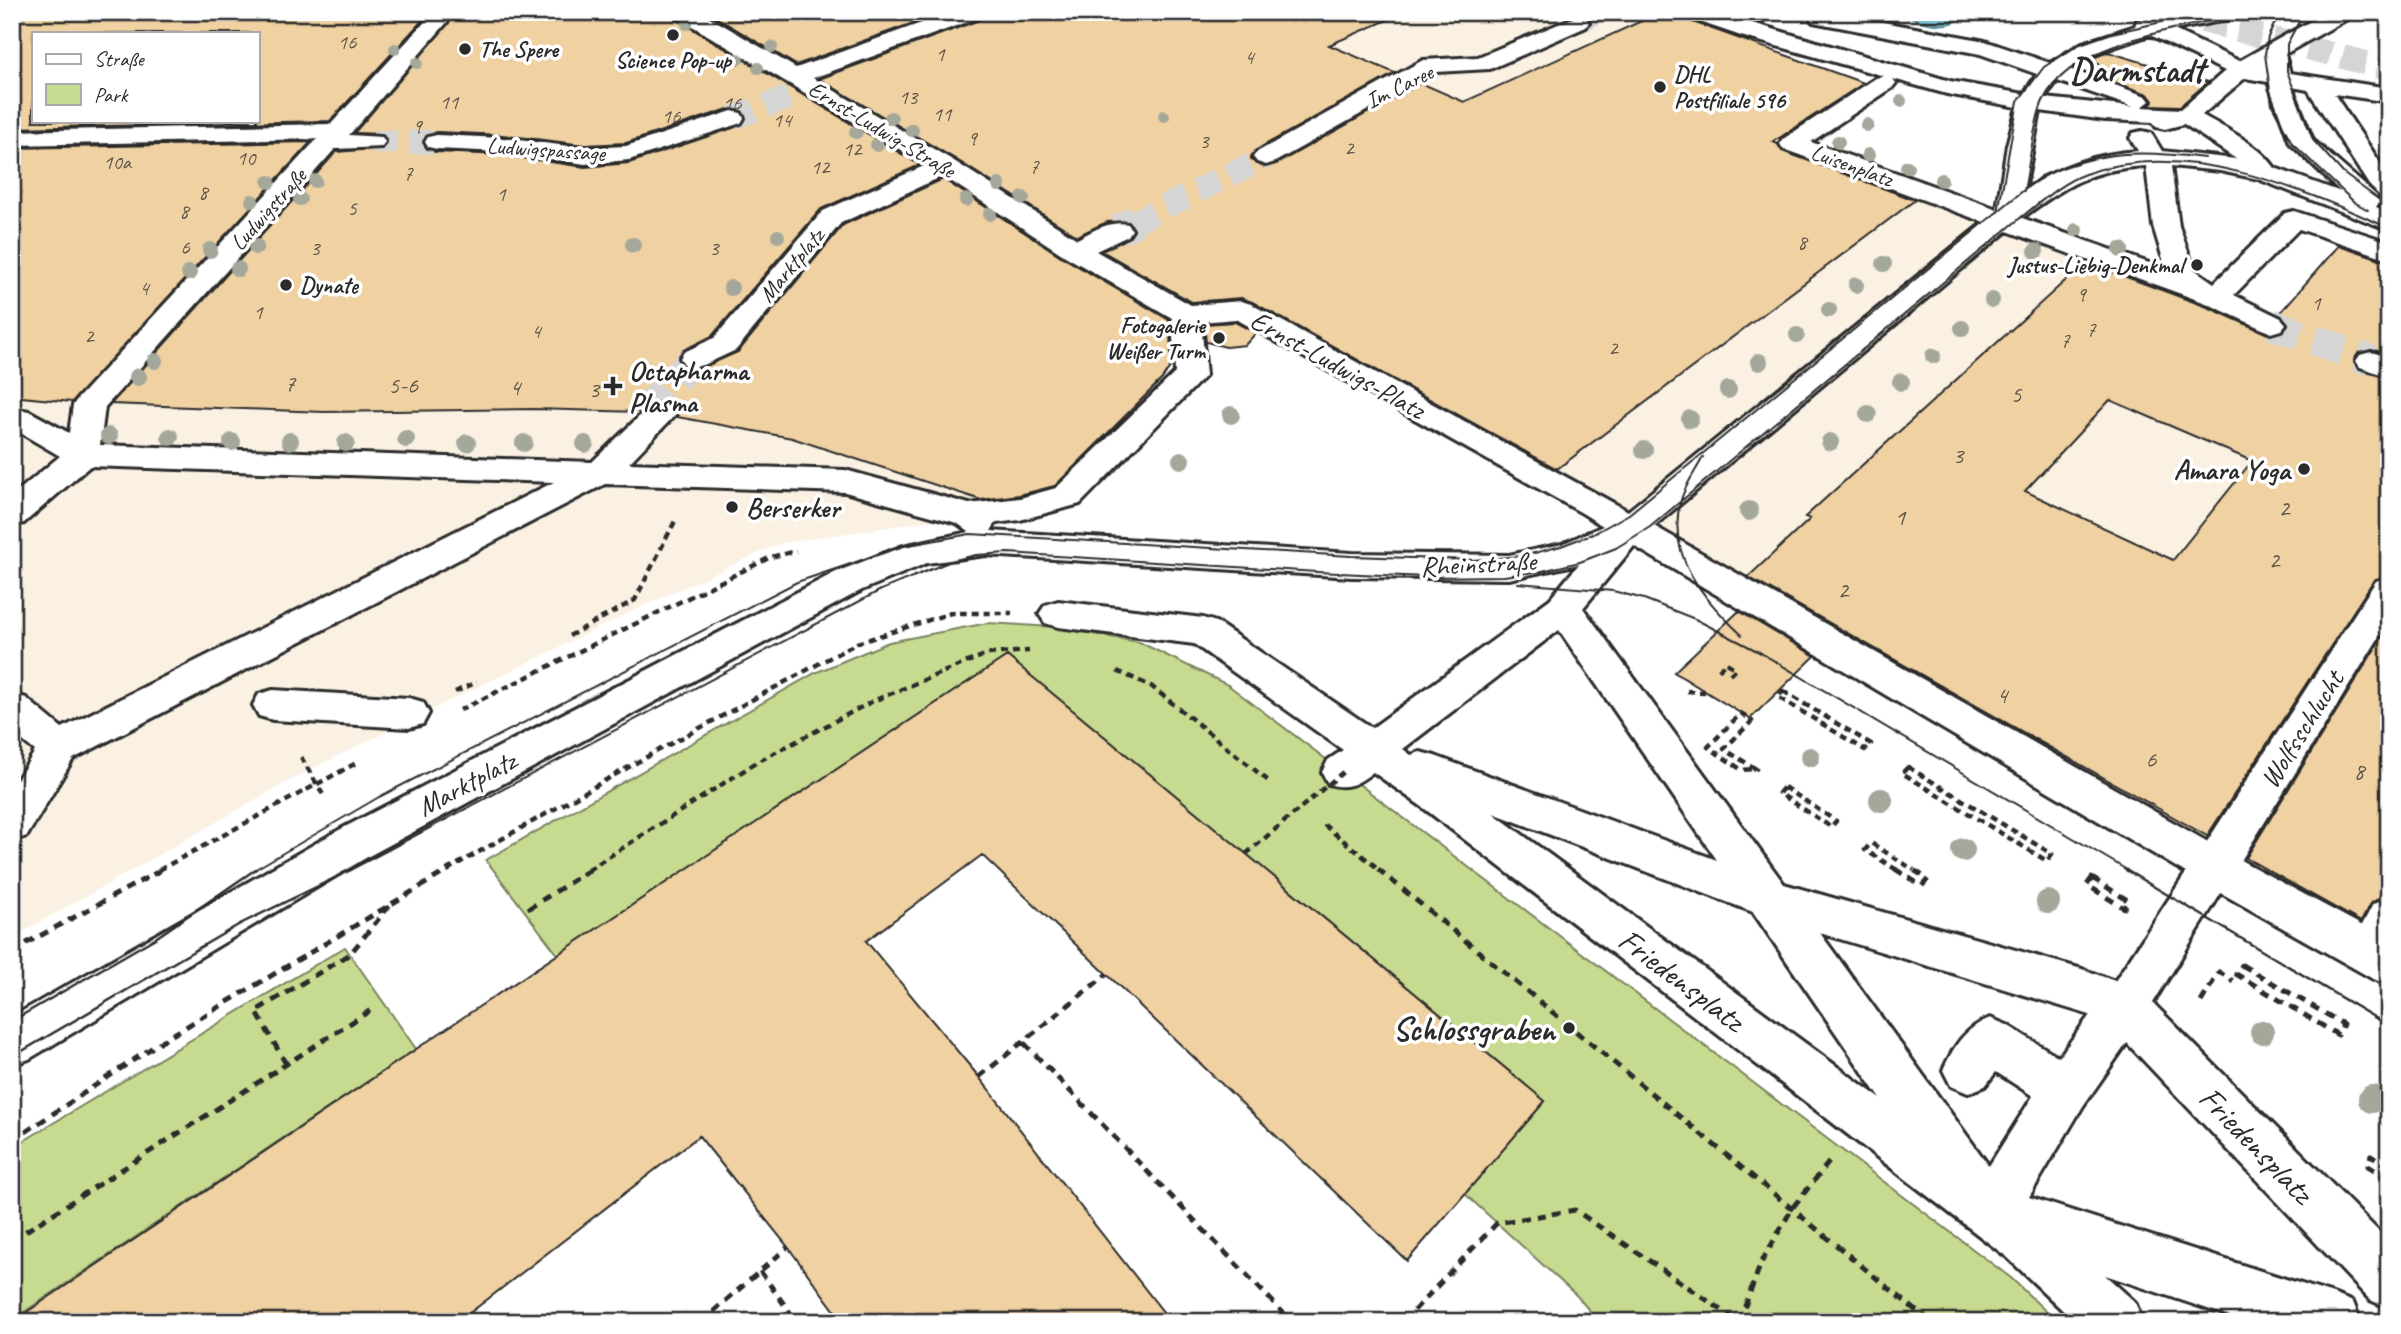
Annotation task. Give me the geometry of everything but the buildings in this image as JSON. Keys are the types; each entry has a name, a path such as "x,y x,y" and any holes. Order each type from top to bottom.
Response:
{"street":[{"name":"Ludwigstraße","path":"82,455 89,405 446,12"},
{"name":"Ernst-Ludwig-Straße","path":"685,12 800,87 945,166 1075,250 1186,314"},
{"path":"800,87 973,12"},
{"name":"Luisenplatz","path":"1693,12 1749,31 1922,80 2031,103 2136,131 2187,116 2242,59 2277,49 2343,12"},
{"name":"Luisenplatz","path":"1814,12 1821,17 1864,18 1985,48 2187,116 2227,140 2262,167 2294,219"},
{"path":"2118,12 2153,29 2242,59 2279,78 2389,95"},
{"path":"1990,217 2014,177 2031,103 2045,78 2053,70 2081,52 2112,40 2153,29 2246,16"},
{"path":"2290,17 2277,49 2275,62 2281,91 2302,143 2372,205 2389,215"},
{"path":"1814,50 1864,18"},
{"name":"Im Caree","path":"1266,157 1431,65 1481,70 1578,22"},
{"path":"1481,70 1528,67"},
{"name":"Luisenplatz","path":"1922,80 1913,83 1875,84 1792,144 2216,297 2271,324"},
{"path":"2316,85 2378,180 2389,190"},
{"name":"Luisenplatz","path":"2107,125 2187,116"},
{"name":"Ludwigspassage","path":"437,142 502,145 585,156 629,153 732,118"},
{"name":"Luisenplatz","path":"2136,131 2156,159 2166,226 2181,273 2216,297"},
{"path":"12,138 334,137 373,142"},
{"name":"Luisenplatz","path":"1990,217 2075,171 2107,161 2156,159 2265,173 2389,222"},
{"path":"1990,217 2014,177 2029,164 2040,160"},
{"name":"Marktplatz","path":"714,355 832,217 945,166"},
{"name":"Rheinstraße","path":"932,548 986,542 1352,565 1475,569 1509,568 1559,557 1604,541 1629,528 1990,217"},
{"path":"2216,297 2294,219 2389,251"},
{"path":"1075,250 1118,230"},
{"name":"Ernst-Ludwigs-Platz","path":"1186,314 1241,310 1594,505 1629,528"},
{"path":"12,418 18,418 82,455 845,481 974,519 1068,496 1191,375 1186,314"},
{"path":"12,824 59,748 601,472 660,414"},
{"path":"12,515 82,455"},
{"path":"1357,761 1563,608 1629,528 2214,867 2383,945"},
{"name":"Marktplatz","path":"12,1043 366,837 849,581 886,564 932,548"},
{"name":"Wolfsschlucht","path":"2214,867 2389,590"},
{"name":"Friedensplatz","path":"1563,608 1990,1212 2333,1322"},
{"name":"Friedensplatz","path":"1049,632 1203,632 1357,761 1436,794 2026,1238 2115,1322"},
{"path":"273,705 409,713"},
{"path":"12,709 59,748"},
{"name":"Friedensplatz","path":"1357,761 1770,899 2082,990 2125,1007 2389,1281"},
{"path":"1990,1212 2065,1089 2125,1007 2214,867"},
{"path":"1968,1070 1990,1041 2065,1089"}],"path":[{"path":"569,636 635,600 697,475"},
{"path":"459,711 771,557 806,549"},
{"path":"12,1141 162,1041 393,901 650,755 857,643 951,613 1049,632"},
{"path":"527,909 757,762 873,701 987,654 1049,632"},
{"path":"1719,670 1726,663 1736,669 1727,677"},
{"path":"1114,670 1151,685 1272,783"},
{"path":"1783,691 1871,744 1865,750 1778,697 1783,691"},
{"path":"1741,713 1752,721 1724,749 1756,769 1742,770 1707,747 1741,713"},
{"path":"12,940 14,951 361,760"},
{"path":"1246,854 1357,761"},
{"path":"1908,766 2052,854 2048,861 1902,773 1908,766"},
{"path":"1784,787 1836,821 1831,827 1779,793 1784,787"},
{"path":"1324,825 1930,1322"},
{"path":"1871,843 1928,879 1922,886 1865,850 1871,843"},
{"path":"2092,878 2129,901 2124,908 2087,885 2092,878"},
{"path":"286,1064 256,1011 350,954 393,901"},
{"path":"2219,972 2234,977 2338,1035 2343,1024 2242,965 2234,977"},
{"path":"979,1077 1107,974"},
{"path":"12,1240 374,1008"},
{"path":"1024,1043 1292,1322"},
{"path":"2389,1167 2371,1155 2368,1166 2389,1180"},
{"path":"1403,1322 1497,1223 1575,1210 1739,1322 1761,1263 1793,1207 1811,1185"},
{"path":"701,1322 788,1247"},
{"path":"760,1271 797,1322"}],"shaded area":[{"path":"12,12 1782,12 1737,38 1865,84 1774,143 2267,329 2339,245 2389,262 2389,976 1530,463 1226,291 1151,337 1169,368 1162,379 1056,486 1038,498 998,506 980,500 969,515 781,543 645,605 307,771 12,938"}],"green space":[{"name":"Schlossgraben","path":"988,623 1053,627 1139,642 1228,685 2011,1278 2057,1322 1599,1322 1577,1296 1465,1194 1545,1101 1007,656 558,955 486,860 815,673 889,642"},
{"path":"345,947 416,1049 12,1320 12,1148"}],"water":[{"path":"1902,12 1960,12 1962,16 1950,24 1933,24"}],"tunnel":[{"path":"1578,22 1597,12"},
{"path":"2168,12 2389,69"},
{"path":"732,118 790,97"},
{"path":"373,142 437,142"},
{"path":"1132,223 1266,157"},
{"path":"1132,223 1136,221"},
{"path":"1118,230 1132,223"},
{"path":"2271,324 2371,361"},
{"path":"644,412 695,358"}],"tram line":[{"path":"2024,190 2034,132 2043,101 2058,80 2080,62 2138,38 2256,12"},
{"path":"2280,12 2268,37 2265,54 2272,105 2292,143 2354,202 2368,210"},
{"path":"2304,12 2287,44 2287,71 2313,140 2344,174 2389,207"},
{"path":"1998,211 2018,101 2044,67 2080,44 2112,33 2162,22"},
{"path":"2024,190 2041,176 2063,167 2103,157 2140,153 2205,158"},
{"path":"1681,501 2019,219 2067,183 2085,174 2123,164 2162,162 2202,165 2241,172 2279,184 2389,228"},
{"path":"1998,211 2024,190"},
{"path":"254,870 379,797 797,582 904,546 970,534 1351,556 1473,560 1523,556 1561,546 1595,533 1629,514 1998,211"},
{"path":"1681,501 1703,457"},
{"path":"350,870 881,590 951,561 976,555 1008,553 1317,572 1426,577 1504,576 1580,562 1616,548 1650,527 1681,501"},
{"path":"1681,501 1677,520 1683,558 1691,575 1714,607 1742,635"},
{"path":"1518,583 1613,591 1644,599 1695,619 1761,653 2127,870"},
{"path":"12,1021 157,937 256,869"},
{"path":"12,1057 240,924 353,869"},
{"path":"2124,869 2389,1026"}],"place":[{"name":"Science Pop-up","path":"673,35"},
{"name":"The Spere","path":"465,49"},
{"name":"DHL Postfiliale 596","path":"1660,87"},
{"name":"Justus-Liebig-Denkmal","path":"2197,265"},
{"name":"Dynate","path":"286,285"},
{"name":"Fotogalerie Weißer Turm","path":"1219,338"},
{"name":"Octapharma Plasma","path":"613,386"},
{"name":"Amara Yoga","path":"2304,469"},
{"name":"Berserker","path":"732,507"},
{"name":"Schlossgraben","path":"1569,1028"}],"district":[{"name":"Darmstadt","path":"2137,70"}]}
